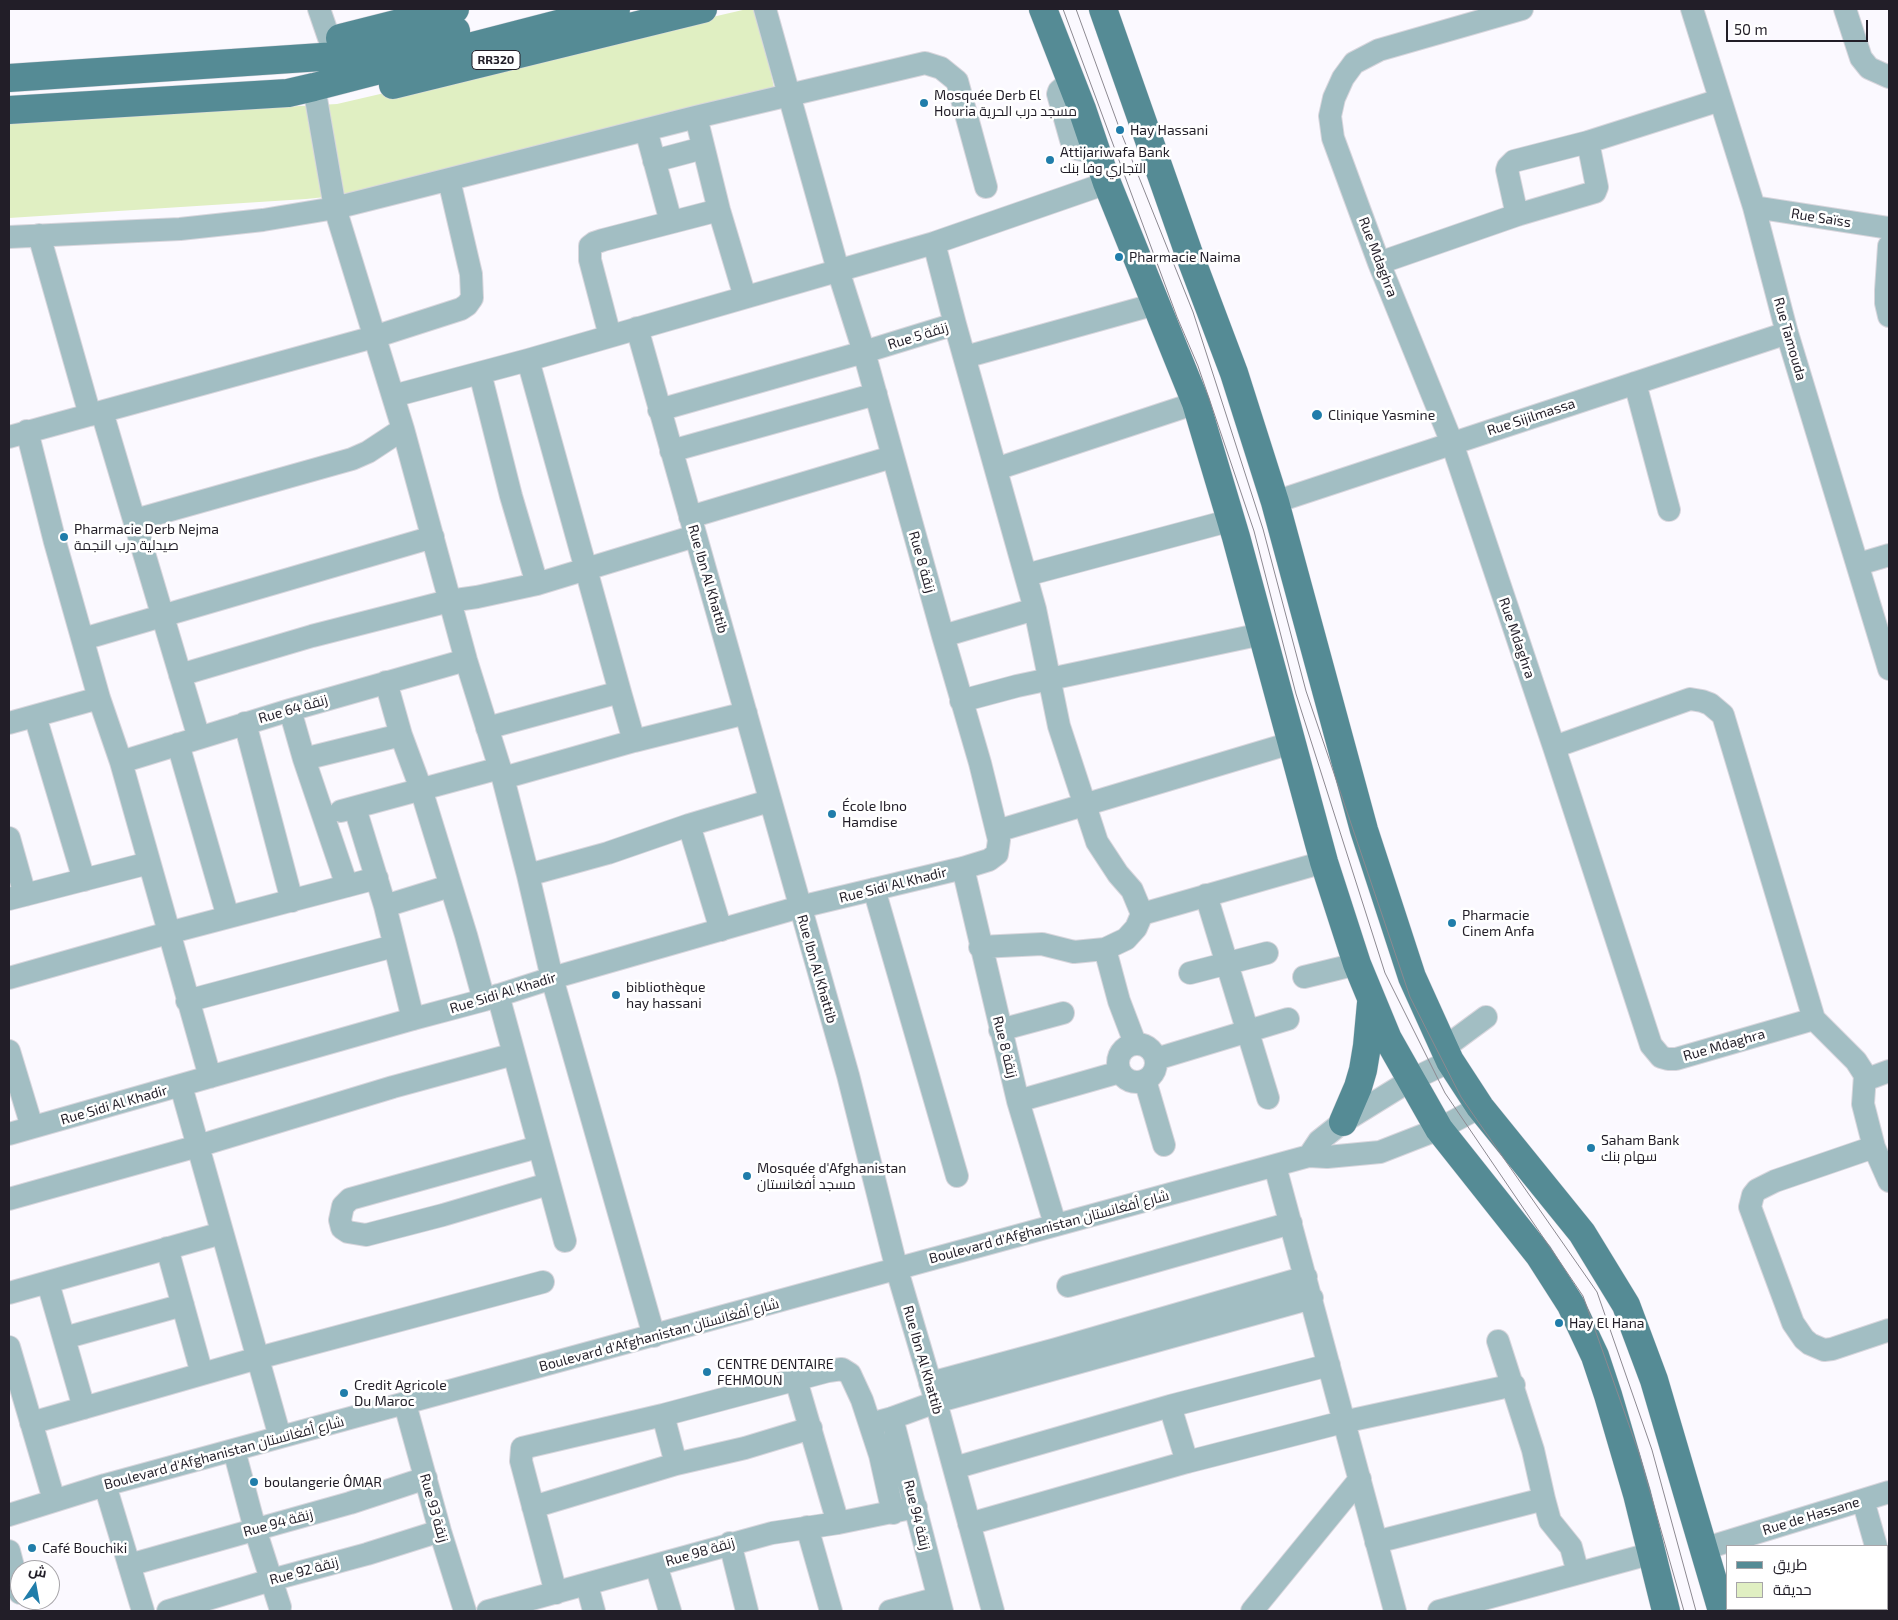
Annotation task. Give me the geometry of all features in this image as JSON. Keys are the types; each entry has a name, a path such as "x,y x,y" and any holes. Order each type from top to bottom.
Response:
{"main road":[{"path":"298,57 330,41 455,9"},
{"path":"9,78 298,57 336,56 381,48 543,9"},
{"name":"RR320","path":"306,92 539,27 616,9"},
{"name":"RR320","path":"9,110 306,92 352,94 703,9"},
{"path":"1026,9 1056,46"},
{"path":"1043,9 1107,183 1196,404 1232,520 1324,862 1356,964 1388,1039 1439,1129 1539,1255 1571,1305 1594,1356 1608,1395 1653,1553 1666,1611"},
{"path":"1109,16 1188,250 1234,373 1275,502 1364,830 1412,977 1447,1054 1480,1107 1582,1233 1626,1305 1654,1380 1722,1611"},
{"path":"1344,1122 1363,1070 1371,1002"}],"street":[{"path":"319,9 330,41"},
{"name":"Rue 8 زنقة","path":"766,9 838,270 864,352 892,457 980,764 1000,846 997,854"},
{"name":"Rue Mdaghra","path":"1522,9 1379,50 1354,63 1343,78 1334,98 1330,116 1333,138 1379,263 1452,443 1651,1045 1661,1057 1676,1059 1814,1019"},
{"name":"Rue Tamouda","path":"1692,9 1754,207 1787,333 1889,669"},
{"path":"1845,9 1861,58 1869,68 1889,77"},
{"path":"9,237 180,229 264,220 335,208 696,117 926,63 941,68 957,81 986,187"},
{"path":"306,92 335,208 403,429 449,601 501,773 528,875 552,978 654,1336"},
{"path":"1517,215 1507,170 1510,164 1588,142 1720,100"},
{"path":"696,117 719,210 744,297"},
{"path":"646,130 671,222"},
{"path":"1379,263 1517,215 1597,191 1588,142"},
{"path":"654,161 703,148"},
{"path":"210,1077 55,542 18,434 374,337 461,309 472,298 471,274 449,180"},
{"path":"393,396 528,360 934,243 1107,183"},
{"name":"Rue Saïss","path":"1754,207 1889,228"},
{"path":"610,336 590,260 590,246 604,240 719,210"},
{"path":"39,235 96,413 135,520 199,738"},
{"path":"934,243 954,324"},
{"path":"1889,246 1886,290 1889,316"},
{"path":"965,357 1156,304"},
{"name":"Rue 5 زنقة","path":"659,410 864,352 954,324 1026,575 1035,609 1059,726 1084,805 1098,842 1118,874 1132,890 1142,914"},
{"name":"Rue Ibn Al Khattib","path":"636,328 848,1075 897,1270 993,1611"},
{"name":"Rue Sijilmassa","path":"1275,502 1787,333"},
{"path":"528,360 634,741"},
{"path":"480,373 511,496 537,584"},
{"path":"1635,383 1669,510"},
{"path":"671,452 876,394"},
{"path":"996,468 1196,404"},
{"path":"135,520 352,459 368,452 403,429"},
{"path":"180,675 312,636 449,601 537,584 586,570 693,527 892,457"},
{"path":"1026,575 1232,520"},
{"path":"83,639 433,537"},
{"path":"1858,564 1889,555"},
{"path":"943,636 1035,609"},
{"path":"961,701 1262,634"},
{"name":"Rue 64 زنقة","path":"120,762 245,723 466,660"},
{"path":"386,682 401,735 421,789 450,886 491,998 514,1054 548,1184 566,1242"},
{"path":"487,728 620,692"},
{"path":"9,723 99,698"},
{"path":"1554,747 1690,699 1702,701 1723,715 1814,1019 1860,1066 1865,1080 1863,1104 1874,1147 1889,1181"},
{"path":"290,710 304,759 347,886"},
{"path":"323,815 421,789 501,773 746,713"},
{"path":"35,716 84,880"},
{"path":"245,723 292,901"},
{"path":"304,759 401,735"},
{"path":"997,831 1291,743"},
{"path":"178,744 228,917"},
{"path":"528,875 608,853 688,825 769,801"},
{"path":"355,808 385,906 413,1018"},
{"path":"688,825 721,930"},
{"path":"10,848 17,897 149,863"},
{"name":"Rue Sidi Al Khadir","path":"9,1134 413,1018 491,998 552,978 721,930 874,889 963,868 989,860 997,854"},
{"path":"980,948 1042,944 1074,952 1105,949 1126,939 1136,928 1142,914 1324,862"},
{"name":"Rue 8 زنقة","path":"963,868 980,948 1018,1101 1055,1224"},
{"path":"9,978 168,933 377,878"},
{"path":"385,906 450,886"},
{"path":"874,889 956,1176"},
{"path":"1206,896 1268,1098"},
{"path":"187,1001 394,946"},
{"path":"1105,949 1119,1001 1135,1043"},
{"path":"1190,972 1228,964 1267,952"},
{"path":"1304,977 1356,964"},
{"path":"1000,1030 1063,1013"},
{"path":"1309,1156 1319,1141 1344,1122 1411,1080 1447,1054 1486,1017"},
{"path":"1156,1059 1288,1019"},
{"path":"1135,1043 1149,1047 1156,1059 1155,1072 1145,1080 1131,1081 1120,1072 1118,1061 1121,1051 1135,1043"},
{"path":"9,1053 32,1127"},
{"path":"9,1200 394,1087 514,1054"},
{"path":"1018,1101 1120,1072"},
{"path":"1865,1080 1889,1072"},
{"path":"1145,1080 1164,1145"},
{"path":"181,1086 280,1437"},
{"name":"Boulevard d'Afghanistan شارع أفغانستان","path":"9,1515 105,1485 1309,1156 1327,1157 1380,1152 1439,1129 1480,1107"},
{"path":"538,1147 350,1199 343,1206 340,1220 342,1228 348,1232 366,1235 452,1213 548,1184"},
{"path":"1874,1147 1775,1181 1757,1190 1753,1195 1750,1207 1793,1323 1810,1344 1824,1350 1832,1349 1889,1330"},
{"path":"1275,1166 1395,1611"},
{"path":"1068,1286 1291,1223"},
{"path":"9,1293 222,1233"},
{"path":"167,1248 202,1374"},
{"path":"31,1423 258,1358 544,1282"},
{"path":"48,1283 84,1408"},
{"path":"870,1424 892,1418 933,1393 1309,1287"},
{"path":"64,1338 183,1305"},
{"path":"1498,1341 1514,1385 1533,1450 1550,1521 1571,1547 1578,1573"},
{"path":"9,1347 54,1500"},
{"path":"954,1468 1170,1406 1329,1366"},
{"path":"556,1593 521,1461 522,1448 663,1415 828,1371 842,1369 850,1374 880,1455 893,1513"},
{"path":"796,1380 838,1523"},
{"path":"969,1524 1187,1462 1343,1422 1514,1385"},
{"name":"Rue 93 زنقة","path":"405,1404 440,1531 465,1611"},
{"path":"1170,1406 1187,1462"},
{"path":"663,1415 676,1464"},
{"name":"Rue 94 زنقة","path":"892,1418 940,1605"},
{"path":"533,1506 676,1464 745,1448 811,1428"},
{"path":"234,1450 255,1529 280,1607"},
{"name":"Rue 94 زنقة","path":"129,1565 350,1503 426,1478"},
{"path":"1252,1611 1360,1479"},
{"path":"105,1485 143,1611"},
{"name":"Rue de Hassane","path":"1703,1548 1889,1492"},
{"path":"1376,1542 1544,1499"},
{"path":"1863,1500 1876,1545"},
{"name":"Rue 98 زنقة","path":"488,1611 524,1607 556,1593 730,1543 806,1527 893,1513 916,1507"},
{"path":"806,1527 831,1611"},
{"name":"Rue 92 زنقة","path":"168,1611 440,1531"},
{"path":"730,1543 747,1611"},
{"path":"1438,1611 1653,1553"},
{"path":"656,1565 670,1611"},
{"path":"588,1585 594,1611"},
{"path":"890,1611 940,1605"}],"green space":[{"path":"747,9 758,9 774,88 364,193 306,199 9,218 9,122 337,104"}],"tram line":[{"path":"1063,9 1177,317 1198,366 1254,531 1296,694 1385,973 1445,1093 1583,1296 1639,1453 1684,1611"},
{"path":"1076,9 1120,130 1193,312 1263,529 1306,691 1410,997 1461,1097 1597,1292 1652,1450 1696,1611"}],"place":[{"name":"Mosquée Derb El Houria مسجد درب الحرية","path":"924,103"},
{"name":"Hay Hassani","path":"1120,130"},
{"name":"Attijariwafa Bank التجاري وفا بنك","path":"1050,160"},
{"name":"Pharmacie Naima","path":"1119,257"},
{"name":"Clinique Yasmine","path":"1317,415"},
{"name":"Pharmacie Derb Nejma صيدلية درب النجمة","path":"64,537"},
{"name":"École Ibno Hamdise","path":"832,814"},
{"name":"Pharmacie Cinem Anfa","path":"1452,923"},
{"name":"bibliothèque hay hassani","path":"616,995"},
{"name":"Saham Bank سهام بنك","path":"1591,1148"},
{"name":"Mosquée d'Afghanistan مسجد أفغانستان","path":"747,1176"},
{"name":"Hay El Hana","path":"1559,1323"},
{"name":"CENTRE DENTAIRE FEHMOUN","path":"707,1372"},
{"name":"Credit Agricole Du Maroc","path":"344,1393"},
{"name":"boulangerie ÔMAR","path":"254,1482"},
{"name":"Café Bouchiki","path":"32,1548"}]}
